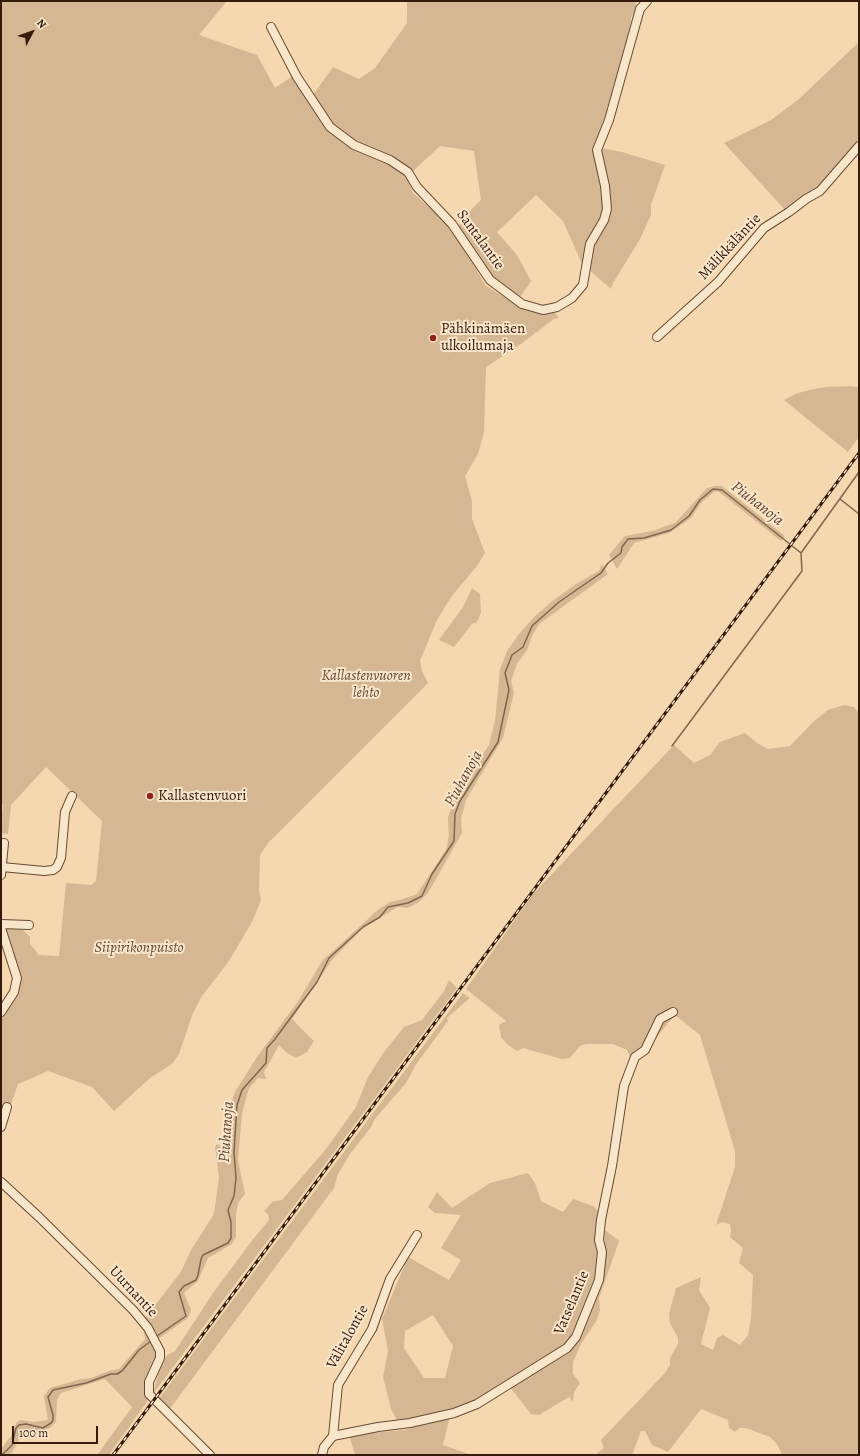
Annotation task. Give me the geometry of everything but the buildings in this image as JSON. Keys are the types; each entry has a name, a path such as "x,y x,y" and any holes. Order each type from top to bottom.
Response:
{"street":[{"name":"Santalantie","path":"271,27 297,77 330,128 354,145 390,160 408,172 417,187 452,224 490,280 522,304 543,310 557,307 572,298 583,285 590,244 604,220 607,209 605,186 597,150 609,120 640,9 647,1"},
{"name":"Mälikkäläntie","path":"657,337 718,282 764,228 820,191 859,146"},
{"path":"2,867 44,871 53,870 57,867 61,858 65,812 72,796"},
{"path":"1,876 4,843"},
{"path":"1,924 29,925"},
{"path":"1,928 17,978 14,992 1,1012"},
{"name":"Vatselantie","path":"333,1436 378,1426 410,1423 454,1413 476,1404 505,1388 567,1348 576,1337 599,1280 602,1252 599,1240 601,1220 612,1166 624,1086 635,1057 645,1050 660,1019 673,1012"},
{"path":"1,1127 7,1107"},
{"name":"Uurnantie","path":"1,1182 45,1222 133,1310 148,1328 160,1351 160,1358 149,1382 149,1394 210,1455"},
{"name":"Välitalontie","path":"333,1436 338,1385 372,1329 390,1279 417,1235"},
{"path":"322,1455 324,1447 333,1436"}],"green space":[{"path":"1,1 227,1 199,35 257,55 275,88 294,75 326,127 404,173 413,193 450,226 485,285 523,309 544,314 554,312 559,318 554,319 521,344 486,367 484,432 478,454 465,476 472,501 472,519 485,553 477,566 451,597 436,622 420,661 422,671 428,683 269,842 260,855 259,890 261,900 253,920 229,961 202,996 193,1013 179,1054 172,1064 150,1078 114,1111 92,1087 48,1071 18,1084 11,1104 4,1103 1,1114 1,1019 17,995 21,981 5,927 21,928 30,937 30,944 39,955 59,956 66,883 91,885 96,881 102,821 46,767 11,805 8,834 1,833 3,804 1,804"},
{"path":"407,1 635,1 637,6 631,18 630,36 595,148 604,195 604,208 601,218 587,240 583,266 563,221 536,195 497,232 517,255 531,281 519,299 493,278 458,227 470,211 481,200 474,151 440,146 411,173 355,143 328,120 313,95 333,67 359,79 375,68 407,23"},
{"path":"859,42 859,139 819,188 800,198 786,211 724,143 771,120 799,99"},
{"path":"601,148 622,152 665,165 651,205 651,215 640,239 613,283 611,289 587,268 590,251 606,221 611,199 599,151"},
{"path":"826,387 859,387 859,437 848,452 784,400 795,394 809,390"},
{"path":"722,486 785,536 781,541 718,491 714,492 701,503 691,518 669,533 634,543 617,569 609,555 625,536 652,531 675,523 707,488"},
{"path":"602,564 608,574 539,624 532,636 527,650 517,664 511,681 514,693 503,738 466,800 461,819 462,833 428,893 418,903 407,908 398,907 363,928 332,960 292,1019 314,1041 307,1052 296,1058 287,1053 279,1045 264,1072 266,1079 258,1078 249,1088 242,1114 238,1160 245,1194 238,1203 236,1215 236,1237 232,1244 208,1258 198,1281 184,1293 191,1310 188,1318 158,1339 145,1318 181,1272 191,1250 214,1214 219,1178 215,1147 217,1144 226,1150 230,1106 235,1092 257,1057 299,1000 322,961 380,908 390,902 417,894 446,850 449,835 448,818 454,799 489,745 495,721 500,669 507,651 519,634 535,616 576,584 599,571"},
{"path":"472,588 480,594 481,613 477,622 472,624 454,647 439,640 463,607"},
{"path":"844,705 854,707 859,713 859,1455 782,1455 777,1444 770,1437 746,1428 740,1428 735,1432 729,1428 728,1420 701,1409 668,1452 652,1445 645,1431 641,1431 632,1455 595,1455 604,1448 601,1440 665,1373 670,1365 670,1358 678,1344 678,1338 670,1323 669,1314 676,1288 701,1277 699,1290 710,1308 701,1344 713,1350 717,1338 723,1335 740,1345 748,1335 751,1319 753,1275 739,1263 743,1248 730,1237 730,1224 722,1222 716,1225 735,1167 735,1151 700,1035 675,1015 649,1046 642,1048 630,1056 627,1050 613,1044 586,1044 580,1046 570,1058 562,1059 523,1048 517,1051 507,1044 501,1037 499,1025 506,1021 466,989 533,894 674,745 694,763 710,755 720,742 745,733 757,743 768,749 790,746 813,722 828,710"},
{"path":"449,980 457,988 153,1394 159,1371 167,1355 175,1351 213,1293 269,1220 268,1214 264,1211 272,1202 282,1200 326,1149 356,1107 368,1077 384,1052 404,1027 422,1020 444,991"},
{"path":"463,993 470,998 447,1018 448,1021 417,1063 406,1083 374,1120 372,1126 350,1154 338,1174 334,1188 169,1410 158,1400"},
{"path":"528,1173 535,1183 541,1201 563,1212 573,1199 593,1206 598,1211 598,1274 573,1337 566,1344 474,1401 436,1414 397,1420 391,1409 383,1377 388,1351 382,1319 408,1257 449,1280 461,1260 441,1248 461,1215 435,1213 428,1207 437,1192 452,1208 490,1183","holes":["433,1315 453,1346 445,1378 424,1378 404,1348 405,1331"]},
{"path":"604,1229 619,1241 599,1298 600,1310 597,1320 581,1344 573,1362 573,1374 580,1383 574,1392 573,1402 569,1397 539,1415 531,1414 510,1387 565,1352 602,1276 606,1261"},
{"path":"143,1328 158,1354 149,1399 109,1455 97,1455 132,1407 105,1379 61,1393 57,1400 56,1422 50,1428 43,1431 33,1429 24,1431 11,1454 1,1455 1,1449 11,1436 16,1423 20,1420 34,1422 48,1420 44,1396 50,1388 81,1379 91,1378 119,1369 145,1339"},
{"path":"450,1416 443,1445 472,1455 355,1455 349,1435 404,1430"}],"waterway":[{"name":"Piuhanoja","path":"157,1336 186,1316 179,1292 184,1286 196,1280 203,1255 228,1243 231,1238 231,1222 228,1210 234,1196 236,1178 234,1152 237,1105 242,1090 266,1063 267,1048 317,982 329,958 363,927 380,917 388,907 408,903 422,896 432,874 454,841 455,814 460,801 498,742 509,690 505,673 512,655 523,647 532,626 559,602 601,573 608,563 621,553 622,547 628,539 644,538 671,530 689,516 700,500 713,489 722,490 801,553 859,472"},
{"path":"840,499 859,514"},
{"path":"672,746 802,571 801,553"},
{"name":"Piuhanoja","path":"2,1455 12,1445 16,1428 19,1425 26,1424 43,1428 51,1423 53,1420 53,1415 48,1397 53,1390 86,1383 111,1374 117,1374 122,1371 139,1350 151,1341"}],"railway":[{"path":"113,1455 859,453"}],"place":[{"name":"Pähkinämäen ulkoilumaja","path":"433,338"},
{"name":"Kallastenvuori","path":"150,796"}],"park label":[{"name":"Kallastenvuoren lehto","path":"366,684"},
{"name":"Siipirikonpuisto","path":"139,948"}]}
